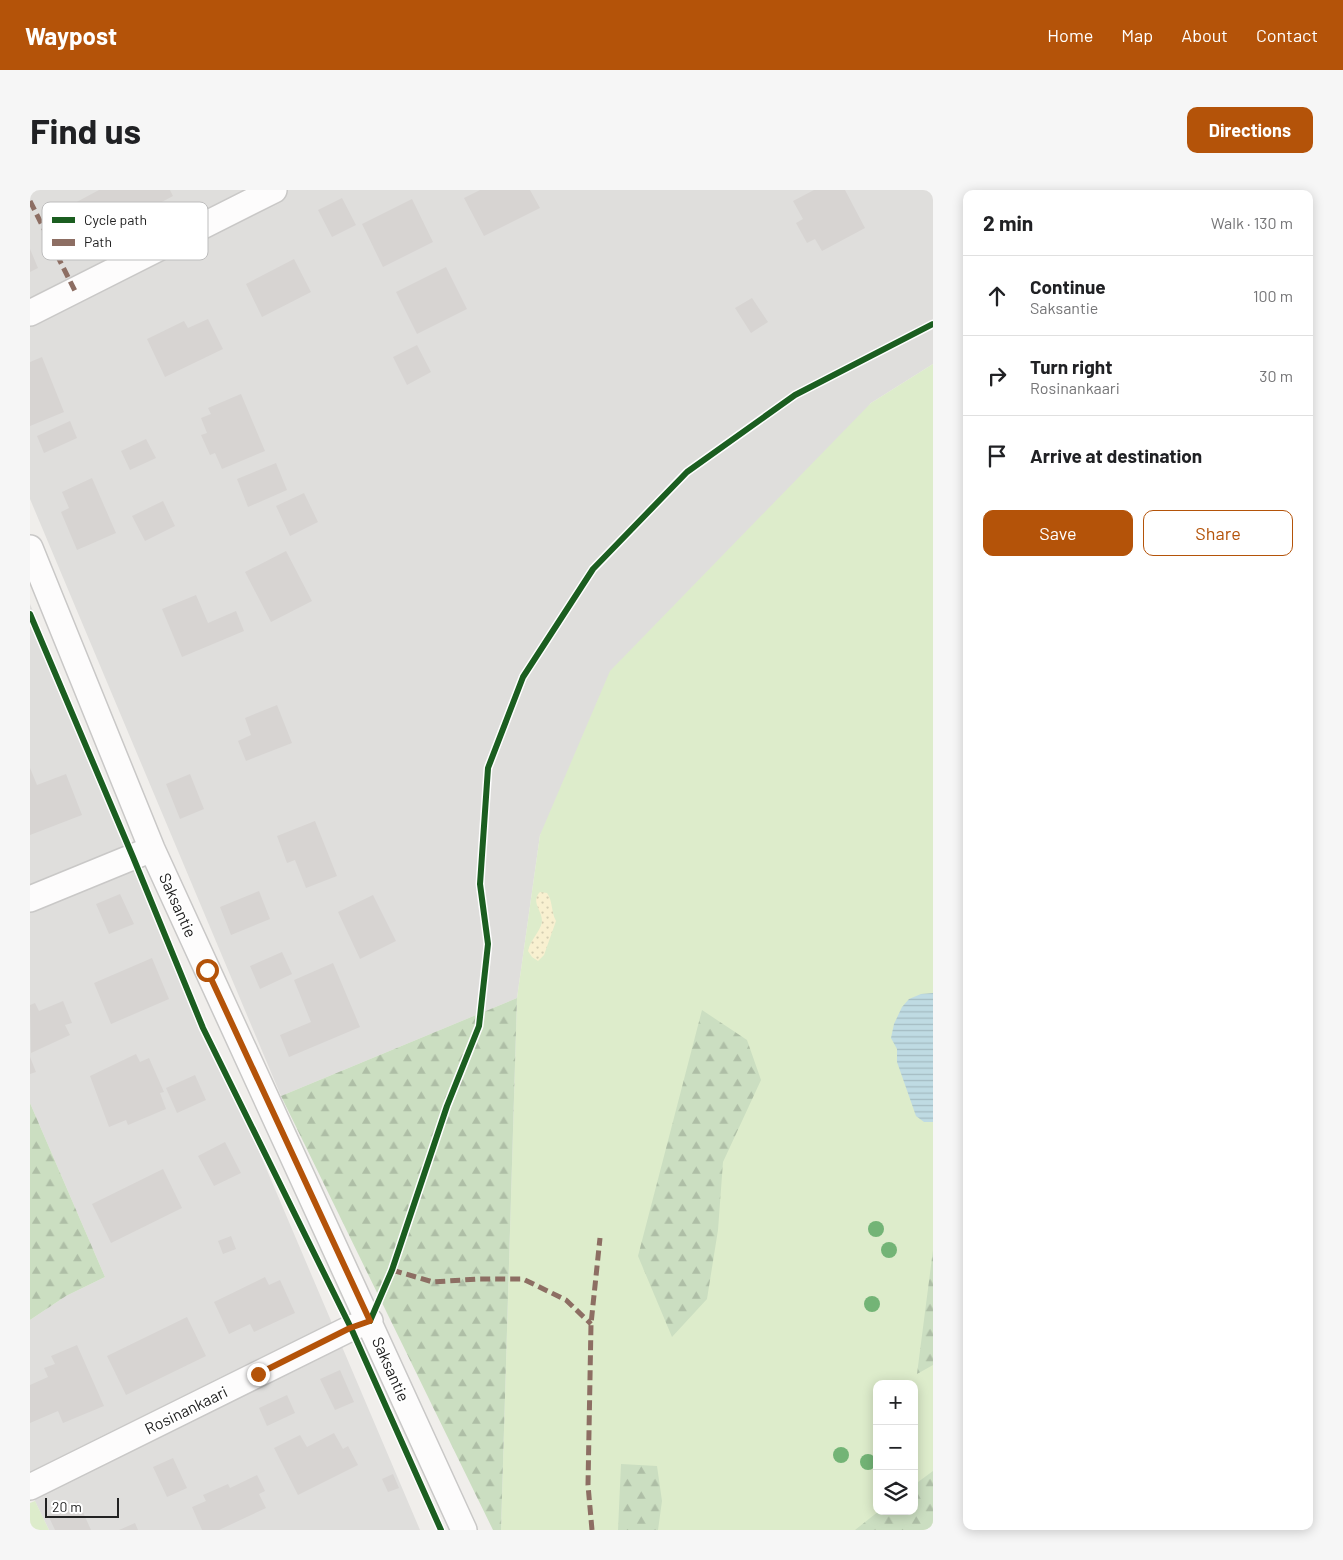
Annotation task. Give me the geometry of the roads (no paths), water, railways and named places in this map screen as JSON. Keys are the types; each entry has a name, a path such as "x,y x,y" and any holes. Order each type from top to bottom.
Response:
{"street":[{"path":"208,223 274,190"},
{"path":"30,313 135,260"},
{"name":"Saksantie","path":"30,548 152,849 370,1321 464,1530"},
{"path":"30,899 152,849"},
{"name":"Rosinankaari","path":"30,1487 350,1328 370,1321"}],"water":[{"path":"933,993 933,1122 924,1122 916,1116 897,1062 897,1049 891,1038 894,1024 902,1007 909,999 921,994"}]}
